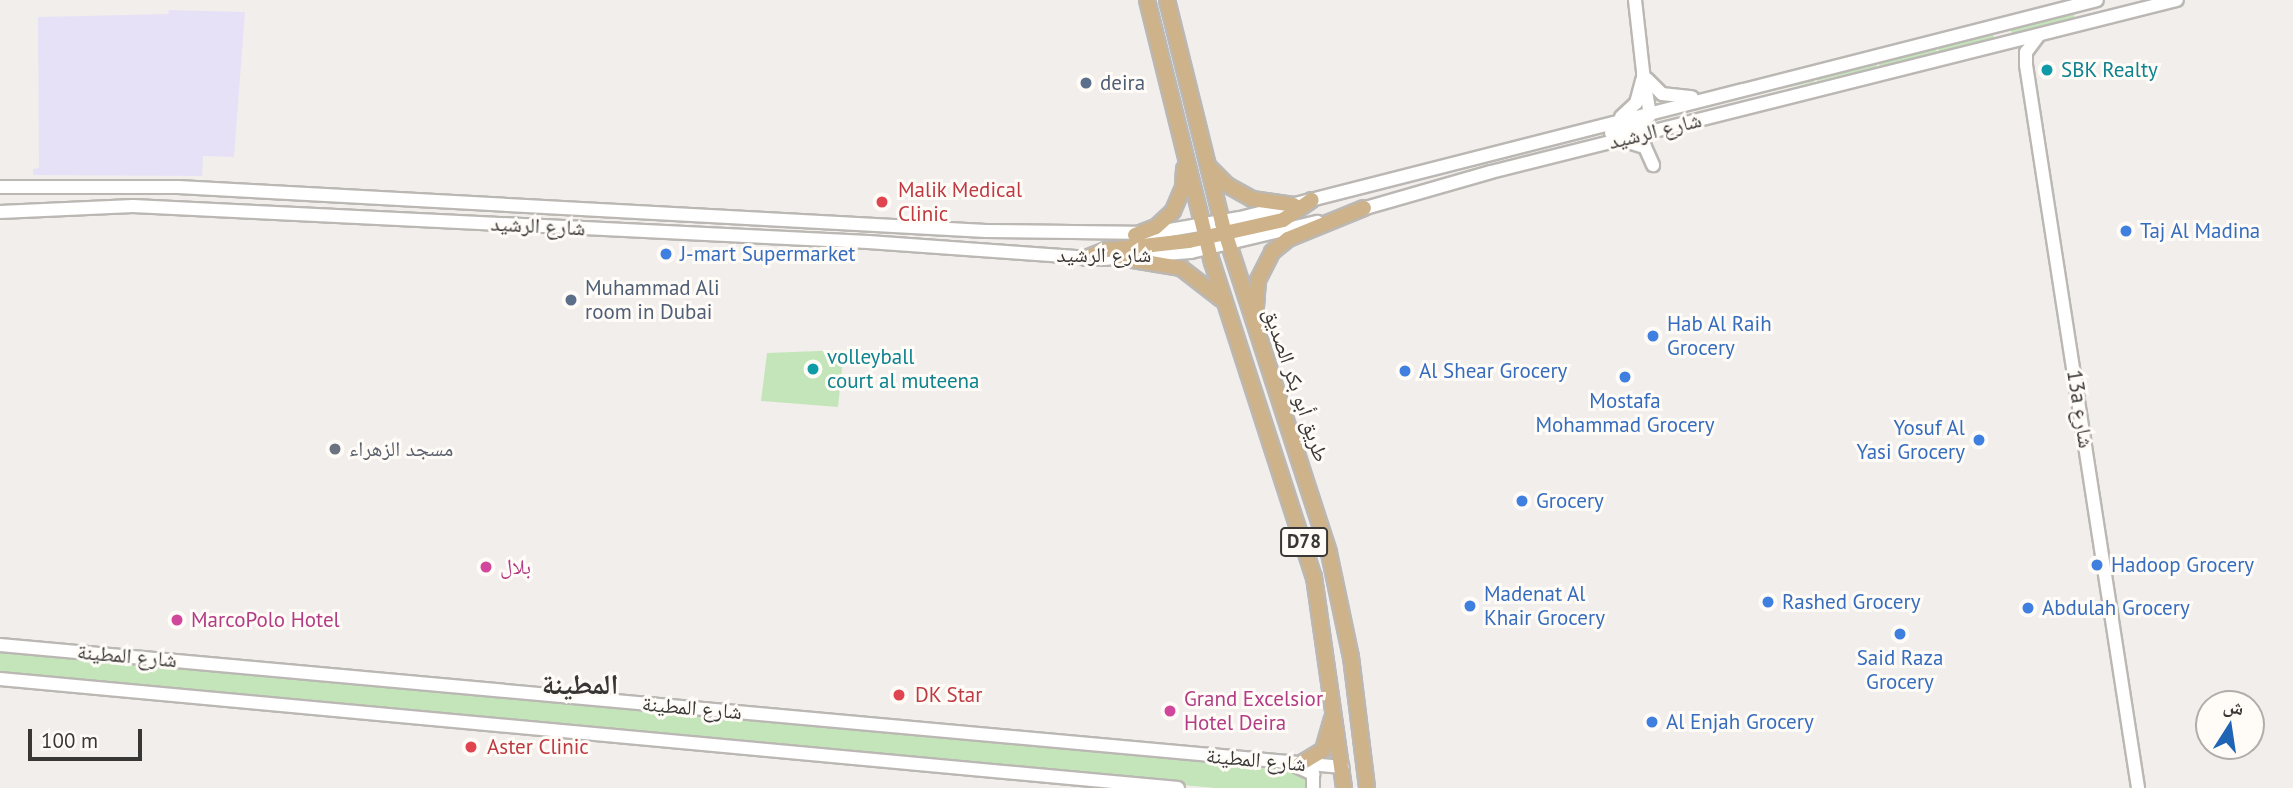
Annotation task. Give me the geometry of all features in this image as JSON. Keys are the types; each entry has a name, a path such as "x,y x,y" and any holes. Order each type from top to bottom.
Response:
{"main road":[{"name":"طريق أبو بكر الصديق","path":"1147,0 1206,237 1226,306 1309,556 1334,697 1344,788"},
{"name":"طريق أبو بكر الصديق","path":"1167,0 1225,234 1329,553 1351,657 1367,788"},
{"path":"1634,0 1649,119"},
{"name":"شارع الرشيد","path":"1225,234 1364,208 1591,147 1649,119 1707,98 2097,0"},
{"name":"شارع الرشيد","path":"1225,234 1311,200 1617,120 1649,119 2040,34 2177,0"},
{"name":"13a شارع","path":"2040,34 2029,45 2026,65 2138,788"},
{"path":"1643,73 1662,94 1707,98"},
{"path":"1617,120 1636,103 1643,73"},
{"path":"1491,172 1649,119 1746,96 1781,78"},
{"path":"1591,147 1635,142 1648,152 1653,165"},
{"path":"1135,235 1166,219 1180,200 1184,146"},
{"path":"1207,165 1245,196 1294,205"},
{"name":"شارع الرشيد","path":"0,187 227,190 986,231 1206,237"},
{"path":"0,195 18,188"},
{"path":"148,206 161,195 214,195 227,190"},
{"path":"1086,258 1116,248 1225,234 1291,217 1311,200"},
{"name":"شارع الرشيد","path":"0,212 148,206 868,242 1086,258 1121,258 1206,237"},
{"path":"1255,332 1258,280 1272,252 1288,239 1364,208"},
{"path":"364,217 374,228"},
{"path":"868,242 969,242 986,231"},
{"path":"1121,258 1181,268 1201,279 1226,306"},
{"name":"شارع المطينة","path":"0,645 1342,767"},
{"name":"شارع المطينة","path":"0,679 1178,788"},
{"path":"1300,764 1317,757 1328,743 1334,697"},
{"path":"1267,761 1309,770 1313,788"},
{"path":"1342,767 1353,775 1358,788"}],"shaded area":[{"path":"169,10 245,12 234,157 203,156 202,176 33,175 33,169 39,168 38,17 168,14"}],"green space":[{"path":"2073,11 2075,18 2012,36 2011,29"},
{"path":"1992,31 1994,38 1939,53 1937,47"},
{"path":"1935,45 1937,52 1880,68 1878,61"},
{"path":"1875,60 1877,67 1817,81 1815,75"},
{"path":"1812,76 1814,82 1757,94 1772,88"},
{"path":"844,350 838,407 761,401 767,353"},
{"path":"0,648 1315,766 1316,788 1215,788 0,679"}],"place":[{"name":"SBK Realty","path":"2047,70"},
{"name":"deira","path":"1086,83"},
{"name":"Malik Medical Clinic","path":"882,202"},
{"name":"Taj Al Madina","path":"2126,231"},
{"name":"J-mart Supermarket","path":"666,254"},
{"name":"Muhammad Ali room in Dubai","path":"571,300"},
{"name":"Hab Al Raih Grocery","path":"1653,336"},
{"name":"volleyball court al muteena","path":"813,369"},
{"name":"Al Shear Grocery","path":"1405,371"},
{"name":"Mostafa Mohammad Grocery","path":"1625,377"},
{"name":"Yosuf Al Yasi Grocery","path":"1979,440"},
{"name":"مسجد الزهراء","path":"335,449"},
{"name":"Grocery","path":"1522,501"},
{"name":"Hadoop Grocery","path":"2097,565"},
{"name":"بلال","path":"486,567"},
{"name":"Rashed Grocery","path":"1768,602"},
{"name":"Madenat Al Khair Grocery","path":"1470,606"},
{"name":"Abdulah Grocery","path":"2028,608"},
{"name":"MarcoPolo Hotel","path":"177,620"},
{"name":"Said Raza Grocery","path":"1900,634"},
{"name":"DK Star","path":"899,695"},
{"name":"Grand Excelsior Hotel Deira","path":"1170,711"},
{"name":"Al Enjah Grocery","path":"1652,722"},
{"name":"Aster Clinic","path":"471,747"}],"district":[{"name":"المطينة","path":"580,684"}]}
